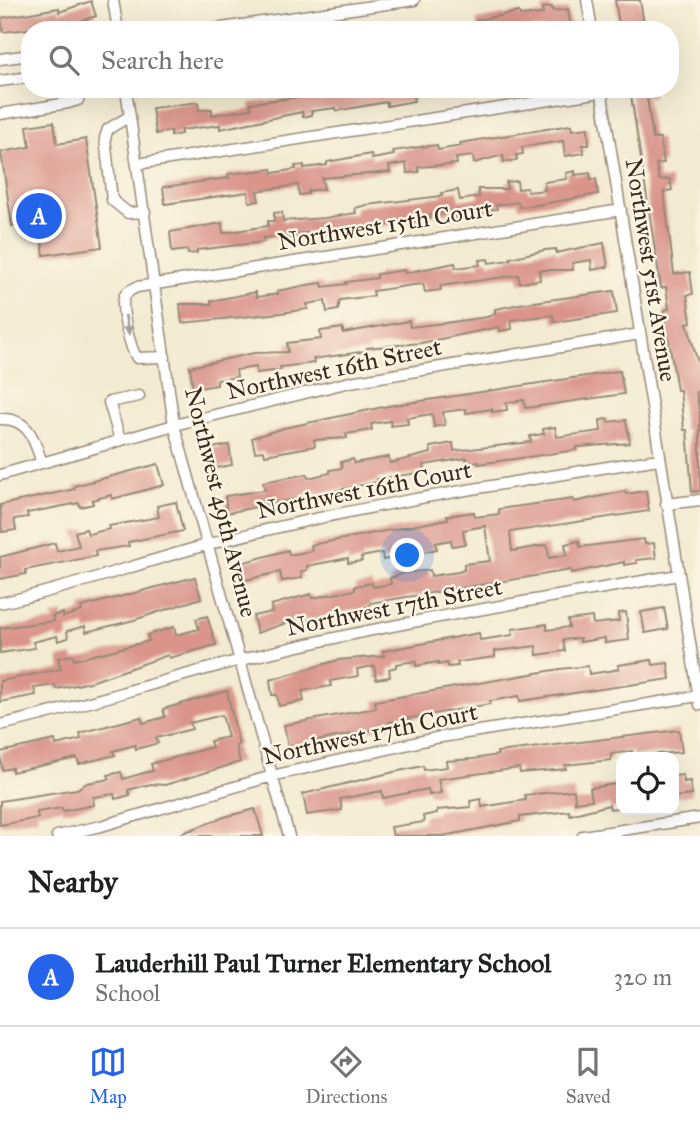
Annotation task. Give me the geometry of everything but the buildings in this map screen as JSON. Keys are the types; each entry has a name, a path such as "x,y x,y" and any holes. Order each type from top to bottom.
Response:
{"street":[{"path":"113,0 116,21"},
{"path":"269,21 414,0"},
{"path":"587,0 590,21"},
{"path":"0,60 21,56"},
{"path":"0,81 21,78"},
{"path":"0,114 68,103 79,98"},
{"name":"Northwest 49th Avenue","path":"127,98 174,425 289,836"},
{"path":"137,164 557,98"},
{"name":"Northwest 51st Avenue","path":"602,98 699,701"},
{"path":"130,116 108,129 105,138 113,200 128,213 145,212"},
{"name":"Northwest 15th Court","path":"165,357 136,358 131,350 123,301 127,292 155,282 621,211"},
{"name":"Northwest 16th Street","path":"0,475 174,425 351,382 640,334"},
{"path":"120,440 109,402 139,396"},
{"path":"0,419 13,420 29,429 42,463"},
{"name":"Northwest 16th Court","path":"0,603 58,590 209,544 398,501 659,459"},
{"path":"666,504 700,499"},
{"name":"Northwest 17th Street","path":"0,725 77,708 240,660 382,628 678,575"},
{"name":"Northwest 17th Court","path":"57,836 101,826 272,776 435,738 699,701"},
{"path":"583,836 700,818"}],"place":[{"name":"Lauderhill Paul Turner Elementary School","path":"39,216"}]}
